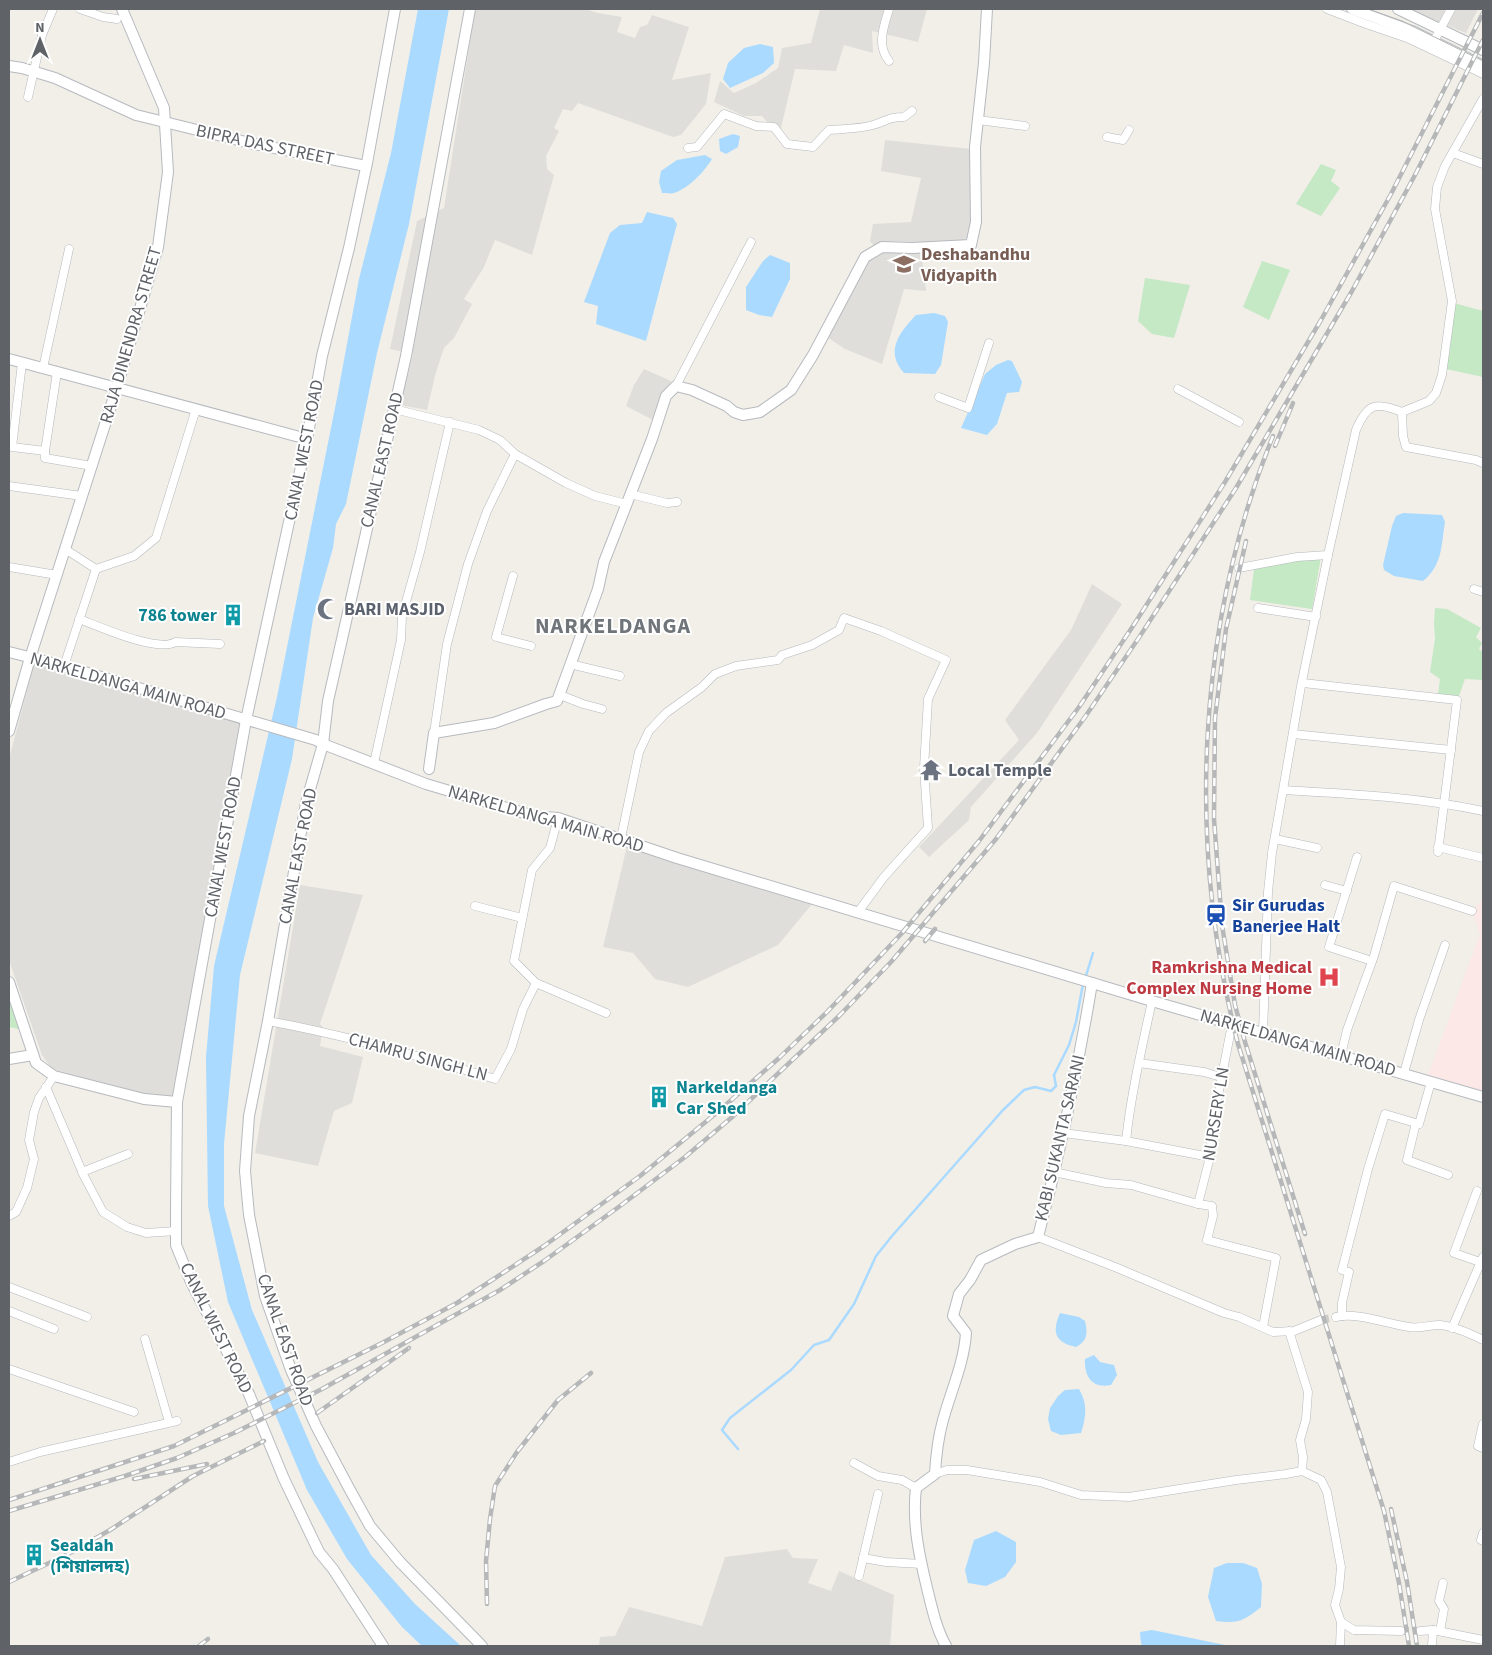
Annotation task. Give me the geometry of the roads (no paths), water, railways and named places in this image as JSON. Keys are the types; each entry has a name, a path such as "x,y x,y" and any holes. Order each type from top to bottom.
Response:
{"main road":[{"name":"RAJA DINENDRA STREET","path":"9,729 92,466 158,247 168,172 164,108 122,9"},
{"name":"CANAL WEST ROAD","path":"384,1646 333,1569 319,1552 284,1479 249,1394 191,1282 176,1245 176,1231 177,1102 246,720 307,439 322,356 349,248 395,9"},
{"name":"CANAL EAST ROAD","path":"470,9 406,356 306,803 268,1021 249,1116 245,1170 249,1214 266,1296 291,1370 316,1426 370,1526 400,1562 482,1646"},
{"path":"429,769 434,733 494,723 558,701 598,589 604,562 652,439 666,396 676,386 692,390 743,415 760,412 791,390 813,355 865,257 882,247 912,248 971,245 976,222 975,147 984,63 987,9"},
{"path":"1352,9 1434,41 1483,66"},
{"path":"1402,9 1483,50"},
{"name":"BIPRA DAS STREET","path":"9,66 55,78 136,115 250,143 366,166"},
{"path":"9,359 307,439"},
{"name":"NARKELDANGA MAIN ROAD","path":"9,652 64,666 320,742 426,784 534,816 558,818 677,858 1152,1001 1483,1097"},
{"path":"9,982 36,1063 54,1076 144,1099 177,1102"},
{"name":"KABI SUKANTA SARANI","path":"935,1474 937,1447 943,1419 965,1350 966,1333 953,1316 959,1294 970,1280 981,1260 1015,1244 1038,1237 1084,1034 1092,982"},
{"path":"9,1059 33,1055"},
{"path":"935,1474 916,1488 914,1506 917,1545 938,1632 946,1646"}],"street":[{"path":"28,97 42,36 53,9"},
{"path":"80,9 103,17 117,19"},
{"path":"888,61 884,55 881,41 889,9"},
{"path":"1327,9 1407,38 1483,74"},
{"path":"1434,41 1452,9"},
{"path":"1263,1033 1268,892 1275,838 1302,683 1356,430 1366,411 1376,406 1386,405 1402,412 1429,402 1436,393 1442,375 1452,301 1435,209 1437,187 1445,166 1483,99"},
{"path":"688,148 697,147 724,114 756,126 774,127 788,144 813,147 829,130 874,125 892,117 904,118 912,111"},
{"path":"978,120 1025,126"},
{"path":"1107,137 1123,140 1129,130"},
{"path":"1453,153 1483,164"},
{"path":"676,386 751,242"},
{"path":"43,368 69,249"},
{"path":"939,397 968,408 988,343"},
{"path":"22,363 12,447 45,451"},
{"path":"57,372 45,458 92,466"},
{"path":"1178,389 1239,422"},
{"path":"96,569 134,556 156,538 196,409"},
{"path":"394,409 478,430 500,440 515,454 566,483 595,496 667,503 678,502"},
{"path":"1402,412 1403,436 1406,447 1476,460 1483,463"},
{"path":"374,763 401,640 402,616 420,552 450,422"},
{"path":"434,733 447,644 468,564 487,511 515,454"},
{"path":"9,486 82,496"},
{"path":"65,549 96,569"},
{"path":"1239,568 1297,557 1328,555"},
{"path":"9,567 57,575"},
{"path":"64,666 96,569"},
{"path":"513,576 496,638 532,646"},
{"path":"1474,589 1483,592"},
{"path":"1258,608 1316,616"},
{"path":"621,838 640,752 649,731 666,713 702,687 715,674 736,666 778,660 782,655 812,645 839,630 844,618 881,631 946,660 928,699 924,768 928,828 884,877 858,912"},
{"path":"79,620 151,644 169,645 174,642 220,644"},
{"path":"570,664 620,676"},
{"path":"1302,683 1457,700 1438,850 1483,858"},
{"path":"560,695 602,709"},
{"path":"1293,734 1451,750"},
{"path":"1284,790 1356,794 1444,803 1483,811"},
{"path":"558,818 550,848 532,870 514,961 536,983 606,1013"},
{"path":"1275,838 1317,848"},
{"path":"1357,857 1329,948 1372,961"},
{"path":"1325,885 1347,891"},
{"path":"1341,1055 1394,886 1472,911"},
{"path":"474,906 522,918"},
{"path":"1404,1074 1419,1020 1445,944"},
{"name":"CHAMRU SINGH LN","path":"268,1021 314,1029 416,1055 494,1079 511,1049 524,1008 536,983"},
{"path":"1126,1141 1128,1116 1152,1001"},
{"name":"NURSERY LN","path":"1198,1204 1210,1157 1213,1122 1232,1024"},
{"path":"1139,1063 1221,1076"},
{"path":"9,1216 16,1212 27,1188 34,1156 29,1136 39,1098 54,1076"},
{"path":"1431,1082 1419,1124 1385,1114 1342,1270 1349,1272 1339,1316 1367,1318 1411,1328 1440,1325 1483,1338"},
{"path":"46,1087 82,1172 103,1212 127,1227 146,1234 176,1231"},
{"path":"1416,1123 1407,1160 1448,1175"},
{"path":"1063,1133 1126,1141 1210,1157"},
{"path":"82,1172 128,1154"},
{"path":"1054,1172 1106,1183 1131,1186 1212,1206 1213,1216 1207,1240 1276,1258 1263,1328"},
{"path":"1452,1328 1482,1261 1454,1253 1477,1191"},
{"path":"1038,1237 1115,1267 1224,1314 1240,1317 1273,1332 1294,1331 1321,1320"},
{"path":"9,1287 87,1317"},
{"path":"9,1311 54,1329"},
{"path":"1288,1331 1308,1392 1306,1419 1300,1440 1303,1457 1302,1471"},
{"path":"9,1462 40,1452 173,1422 145,1339"},
{"path":"9,1369 134,1412"},
{"path":"1483,1424 1478,1446 1483,1448"},
{"path":"854,1463 878,1476 902,1480 916,1488"},
{"path":"935,1474 947,1470 967,1470 1040,1482 1082,1495 1129,1497 1302,1471 1321,1480 1327,1492 1341,1567 1335,1605 1341,1622 1340,1646"},
{"path":"859,1576 878,1494"},
{"path":"1483,1533 1481,1540 1483,1541"},
{"path":"863,1558 886,1562 922,1564"},
{"path":"1432,1646 1444,1610 1439,1601 1443,1583"},
{"path":"1341,1622 1354,1630 1401,1631"},
{"path":"1420,1631 1436,1630 1483,1640"}],"water":[{"path":"418,9 449,9 409,224 377,353 346,504 336,524 333,548 313,618 292,759 240,975 224,1144 224,1206 252,1310 318,1462 371,1555 415,1604 461,1646 422,1646 402,1627 347,1559 307,1490 228,1302 208,1206 206,1057 214,966 277,697 359,279 391,153"},
{"path":"760,44 773,47 774,63 763,73 730,88 723,79 728,63 744,48"},
{"path":"733,134 740,136 738,147 726,154 720,151 719,139"},
{"path":"705,155 712,159 696,179 680,191 662,193 659,182 661,171 677,160"},
{"path":"647,212 673,218 677,224 646,341 596,324 598,306 584,302 610,233 620,225 642,223"},
{"path":"770,255 790,263 790,279 772,317 746,310 746,287 763,261"},
{"path":"934,313 945,316 948,322 941,365 935,374 904,373 895,357 896,342 916,315"},
{"path":"1008,360 1012,361 1022,382 1019,392 1007,393 997,424 987,435 961,428 985,374 996,365"},
{"path":"1403,513 1442,515 1445,522 1438,561 1430,575 1423,581 1394,576 1384,570 1383,565 1392,526 1396,516"},
{"path":"1060,1313 1079,1317 1085,1321 1086,1337 1076,1347 1063,1342 1057,1335 1056,1326"},
{"path":"1094,1355 1100,1362 1114,1365 1117,1375 1111,1385 1099,1385 1090,1380 1086,1371 1085,1359"},
{"path":"1079,1389 1084,1400 1085,1411 1081,1433 1061,1435 1051,1431 1048,1419 1050,1408 1058,1396 1065,1390"},
{"path":"996,1531 1016,1542 1016,1562 1005,1577 986,1586 968,1583 965,1570 974,1540"},
{"path":"1227,1563 1243,1563 1257,1568 1262,1584 1261,1607 1250,1616 1235,1622 1216,1621 1208,1597 1214,1568"},
{"path":"1152,1630 1227,1646 1144,1646 1141,1644 1140,1632"}],"waterway":[{"path":"1085,979 1093,953"},
{"path":"738,1449 722,1430 730,1418 791,1370 814,1345 829,1340 854,1304 876,1256 1003,1110 1024,1090 1035,1087 1051,1091 1056,1086 1054,1075 1069,1045 1076,1022 1083,984"}],"tunnel":[{"path":"1321,1320 1336,1317"},
{"path":"1401,1631 1420,1631"}],"tram line":[{"path":"1368,9 1402,21 1483,61"}],"railway":[{"path":"9,1500 174,1446 382,1343 457,1303 544,1246 640,1176 720,1110 778,1059 827,1012 902,933 979,841 1079,707 1133,626 1225,482 1321,320 1391,194 1483,13"},
{"path":"9,1511 125,1476 177,1458 234,1433 322,1389 500,1290 544,1261 685,1157 731,1118 840,1015 891,962 996,839 1085,717 1140,636 1236,488 1352,291 1415,175 1483,40"},
{"path":"1275,446 1293,403"},
{"path":"1273,436 1247,509 1228,584 1215,660 1208,737 1206,815 1211,892 1222,969 1238,1044 1384,1511 1399,1583 1409,1646"},
{"path":"1246,541 1226,629 1215,718 1214,819 1222,925 1235,1005 1305,1234"},
{"path":"925,941 935,929"},
{"path":"317,1413 409,1348"},
{"path":"487,1604 486,1561 495,1486 517,1452 558,1400 591,1373"},
{"path":"9,1582 68,1554 110,1530 193,1476 264,1441"},
{"path":"134,1479 207,1464"},
{"path":"1391,1509 1407,1582 1417,1646"},
{"path":"199,1646 208,1639"}],"place":[{"name":"Deshabandhu Vidyapith","path":"904,264"},
{"name":"BARI MASJID","path":"328,609"},
{"name":"786 tower","path":"233,615"},
{"name":"Local Temple","path":"931,770"},
{"name":"Sir Gurudas Banerjee Halt","path":"1216,915"},
{"name":"Ramkrishna Medical Complex Nursing Home","path":"1329,977"},
{"name":"Narkeldanga Car Shed","path":"659,1097"},
{"name":"Sealdah (শিয়ালদহ)","path":"34,1555"}],"district":[{"name":"NARKELDANGA","path":"613,626"}]}
